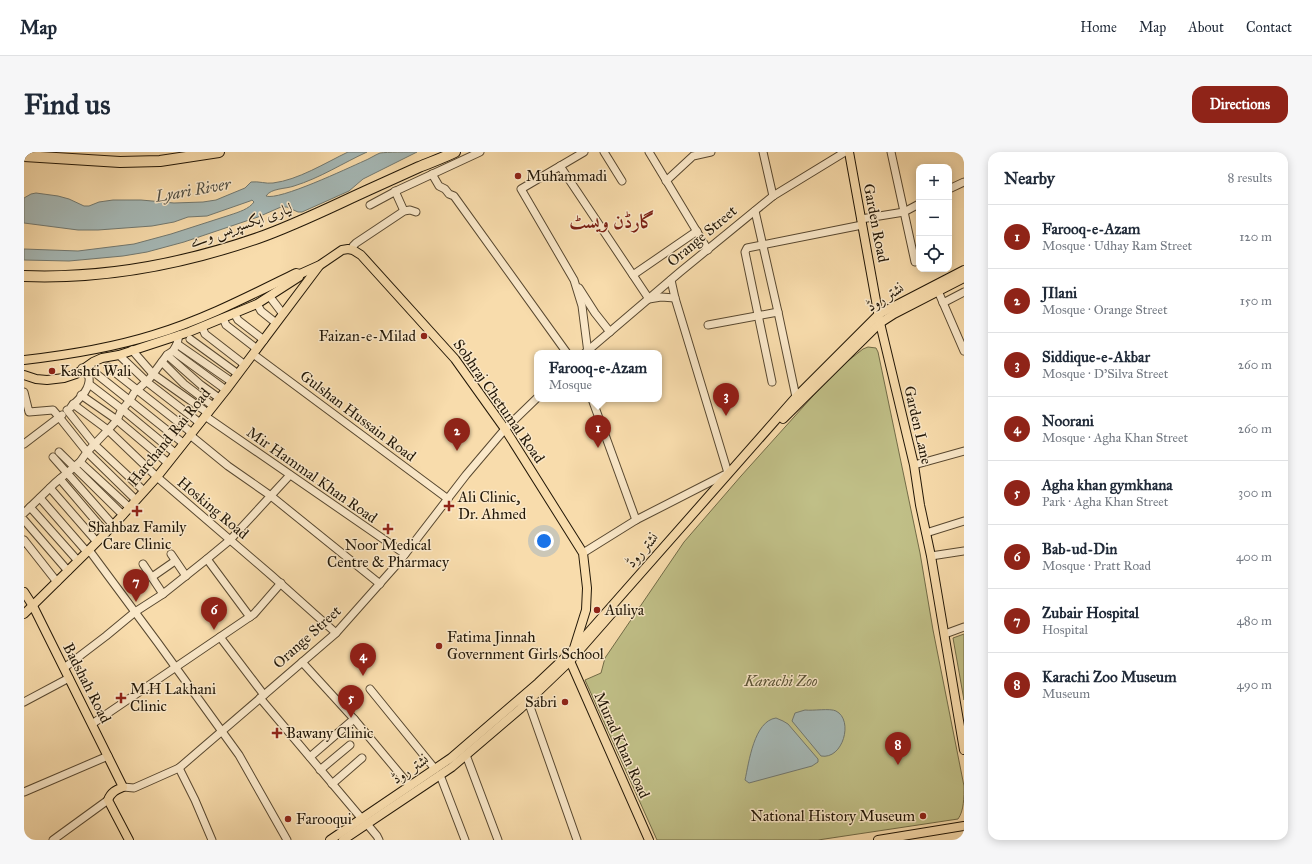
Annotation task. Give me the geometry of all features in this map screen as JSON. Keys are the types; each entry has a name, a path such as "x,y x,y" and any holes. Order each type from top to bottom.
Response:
{"highway":[{"path":"24,156 120,162 160,161 219,152"},
{"name":"لیاری ایکسپریس وے","path":"24,276 88,274 126,270 184,260 222,250 259,238 295,223 420,166 455,152"}],"main road":[{"name":"Garden Road","path":"849,152 880,323"},
{"path":"24,375 36,379 55,380 64,378 76,374 82,368 102,358 178,340 202,327 270,297 299,277 300,274 320,265 342,250 353,250"},
{"name":"Sobhraj Chetumal Road","path":"353,250 360,255 456,359 505,429 583,553"},
{"name":"Harchand Rai Road","path":"24,614 106,533 157,477 214,406 320,265"},
{"name":"نشتر روڈ","path":"330,840 364,822 438,772 451,758 538,683 573,650 728,473 879,314 964,270"},
{"path":"24,360 91,351 154,335 231,305 296,272 300,274"},
{"name":"نشتر روڈ","path":"343,840 410,786 438,772 452,767 528,701 570,661 718,488 798,399 880,323 894,314 964,278"},
{"name":"Garden Lane","path":"880,323 914,465 945,634 964,750"},
{"path":"570,661 586,610 587,588 583,553"},
{"name":"Badshah Road","path":"24,592 33,606 123,787"},
{"name":"Murad Khan Road","path":"570,661 649,840"},
{"path":"123,787 110,794 108,800 129,840"},
{"path":"881,840 964,826"}],"street":[{"path":"370,205 395,191 480,152"},
{"path":"584,152 521,188 574,280 595,313 610,332"},
{"path":"604,152 622,181"},
{"path":"649,152 708,250"},
{"path":"666,181 693,156 711,152"},
{"path":"763,152 773,196"},
{"name":"Orange Street","path":"589,350 773,196 845,152"},
{"path":"890,152 915,262"},
{"path":"560,166 649,299 661,297 675,298"},
{"path":"432,174 439,186 454,196 565,350"},
{"path":"952,188 964,182"},
{"path":"395,191 404,211"},
{"path":"772,382 757,316 745,252 747,248 904,212 916,206"},
{"path":"353,250 353,246 356,243 404,211 410,210 416,212"},
{"path":"754,211 798,399"},
{"path":"633,276 696,231"},
{"path":"574,280 582,306 587,350"},
{"path":"583,553 636,520 728,473 675,298 671,280"},
{"path":"938,291 964,352"},
{"path":"942,303 964,292"},
{"path":"270,297 283,314"},
{"path":"257,304 261,311 276,323"},
{"path":"708,325 778,312"},
{"path":"234,313 238,320 264,340"},
{"name":"Gulshan Hussain Road","path":"223,318 226,325 255,351 448,499"},
{"path":"202,327 205,334 245,365"},
{"path":"190,339 238,374"},
{"path":"24,513 77,465 117,420 120,411 123,410 138,389 147,382 170,353 178,340 232,382"},
{"path":"132,350 153,374 204,417"},
{"path":"170,353 226,390"},
{"path":"170,353 201,385 219,398"},
{"path":"119,355 147,382 204,417"},
{"path":"162,362 184,384 214,406"},
{"path":"108,367 138,389 228,466 271,496 380,584"},
{"path":"24,444 60,417 88,387 88,376 82,368"},
{"path":"94,372 183,443"},
{"path":"89,384 175,453"},
{"path":"24,392 30,412 53,410 87,452 136,500"},
{"path":"81,395 117,420 168,463"},
{"name":"Orange Street","path":"123,787 134,788 179,768 336,633 405,554 505,429 534,401"},
{"path":"593,402 636,520"},
{"name":"Hosking Road","path":"73,404 108,430 157,477 336,633"},
{"path":"67,410 95,444 144,491"},
{"name":"Mir Hammal Khan Road","path":"204,417 405,554"},
{"path":"914,465 964,451"},
{"path":"58,452 77,465 130,508"},
{"path":"53,457 113,525"},
{"path":"77,465 123,515"},
{"path":"64,668 135,612 163,594 230,540 290,475"},
{"path":"60,479 106,533"},
{"path":"50,488 97,542"},
{"path":"40,498 88,551 176,667 239,755 287,840"},
{"path":"30,507 78,561"},
{"path":"24,520 68,571"},
{"path":"926,533 964,521"},
{"path":"24,540 57,582"},
{"path":"931,556 964,551"},
{"path":"171,554 186,576"},
{"path":"207,559 250,616"},
{"path":"152,577 176,561"},
{"path":"143,564 163,594"},
{"path":"92,724 254,614 280,583"},
{"path":"945,634 964,627"},
{"path":"220,638 262,697 310,758 379,840"},
{"path":"302,662 354,719 410,786"},
{"path":"24,702 69,678"},
{"path":"370,689 438,772 465,840"},
{"path":"528,701 577,840"},
{"path":"310,758 354,719"},
{"path":"320,770 350,745"},
{"path":"466,755 498,840"},
{"path":"24,792 108,756"},
{"path":"332,784 362,758"},
{"path":"179,768 195,800 212,840"},
{"path":"53,840 108,800"}],"green space":[{"name":"Karachi Zoo","path":"868,347 876,348 878,352 920,553 933,630 964,786 963,804 960,816 958,819 818,840 657,840 585,680 601,673 605,658 684,542 821,387 844,364 863,349"},
{"path":"964,634 964,700 953,638"}],"shaded area":[{"path":"348,152 367,152 313,179 294,186 271,191 266,196 285,194 299,189 380,153 417,152 363,179 349,191 302,212 298,212 287,207 281,207 258,217 184,242 147,252 123,256 69,261 24,260 24,249 78,251 134,244 237,213 247,208 254,202 252,200 207,216 188,217 174,222 152,226 78,230 24,223 24,198 31,194 36,193 58,196 84,206 113,200 141,200 174,203 203,202 216,200 245,188 251,182 273,183 292,178"},
{"path":"805,710 833,710 841,716 844,722 844,738 835,752 829,756 821,756 792,721 795,713"},
{"path":"776,718 788,724 818,759 818,762 812,766 749,783 745,780 754,743 762,726"}],"place":[{"name":"Muhammadi","path":"518,176"},
{"name":"Faizan-e-Milad","path":"424,336"},
{"name":"Kashti Wali","path":"52,371"},
{"name":"Siddique-e-Akbar","path":"726,416"},
{"name":"Farooq-e-Azam","path":"598,448"},
{"name":"JIlani","path":"457,451"},
{"name":"Ali Clinic, Dr. Ahmed","path":"449,506"},
{"name":"Shahbaz Family Care Clinic","path":"137,511"},
{"name":"Noor Medical Centre & Pharmacy","path":"388,529"},
{"name":"Zubair Hospital","path":"136,602"},
{"name":"Auliya","path":"597,610"},
{"name":"Bab-ud-Din","path":"214,630"},
{"name":"Fatima Jinnah Government Girls School","path":"439,646"},
{"name":"Noorani","path":"363,676"},
{"name":"M.H Lakhani Clinic","path":"121,698"},
{"name":"Sabri","path":"565,702"},
{"name":"Agha khan gymkhana","path":"351,718"},
{"name":"Bawany Clinic","path":"277,733"},
{"name":"Karachi Zoo Museum","path":"898,765"},
{"name":"National History Museum","path":"923,816"},
{"name":"Farooqui","path":"288,819"}],"district":[{"name":"گارڈن ویسٹ","path":"612,221"}],"water label":[{"name":"Lyari River","path":"193,190"}]}
